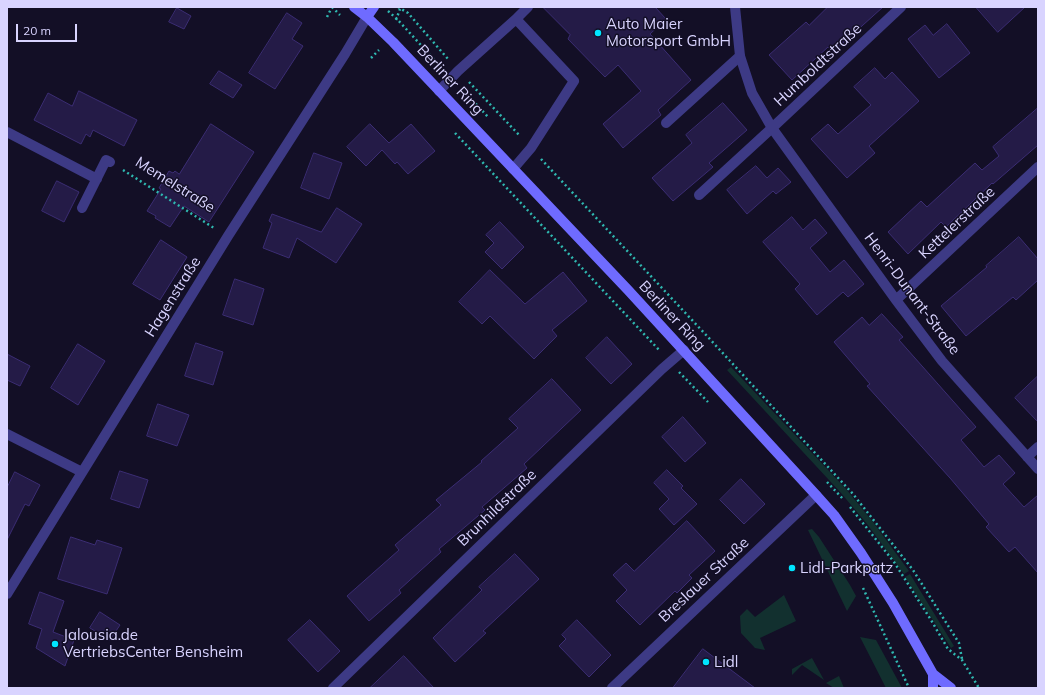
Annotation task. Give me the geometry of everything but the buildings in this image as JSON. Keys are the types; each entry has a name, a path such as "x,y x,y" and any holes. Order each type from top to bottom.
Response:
{"street":[{"name":"Berliner Ring","path":"354,7 368,17 393,42 684,350 816,495 834,516 861,553 893,603 933,674 952,688"},
{"path":"368,17 374,7"},
{"path":"439,91 458,71 528,7"},
{"name":"Henri-Dunant-Straße","path":"735,7 740,56 752,93 772,128 896,300 942,361 1038,469"},
{"name":"Humboldtstraße","path":"772,128 901,7"},
{"name":"Hagenstraße","path":"7,594 228,236 368,17"},
{"path":"513,169 531,148 574,81 516,19"},
{"path":"666,123 740,56"},
{"path":"699,195 772,128"},
{"path":"7,132 97,179"},
{"path":"82,208 108,161"},
{"name":"Kettelerstraße","path":"896,300 1038,166"},
{"name":"Brunhildstraße","path":"333,688 650,380 684,350"},
{"path":"7,434 82,472"},
{"path":"1027,457 1038,447"},
{"name":"Breslauer Straße","path":"612,688 816,495"},
{"name":"Berliner Ring","path":"933,674 933,688"}],"path":[{"path":"327,17 332,7 383,56"},
{"path":"398,7 408,13 458,71 853,494 913,570 959,643 962,660 979,688"},
{"path":"451,128 670,362"},
{"name":"Memelstraße","path":"108,161 228,236"},
{"path":"862,585 909,688"}],"green space":[{"path":"731,367 846,489 873,522 909,571 904,574 867,524 841,493 727,370"},
{"path":"812,529 819,537 856,596 847,611 808,530"},
{"path":"910,574 954,646 951,648 905,577"},
{"path":"784,595 796,621 760,638 765,650 755,648 741,633 740,616 747,609 755,617"},
{"path":"860,637 876,640 902,688 886,688"},
{"path":"812,658 824,680 802,665 792,675 792,669"},
{"path":"839,676 844,688 834,688 826,683"}],"place":[{"name":"Auto Maier Motorsport GmbH","path":"598,33"},
{"name":"Lidl-Parkpatz","path":"792,568"},
{"name":"Jalousia.de VertriebsCenter Bensheim","path":"55,644"},
{"name":"Lidl","path":"706,662"}]}
